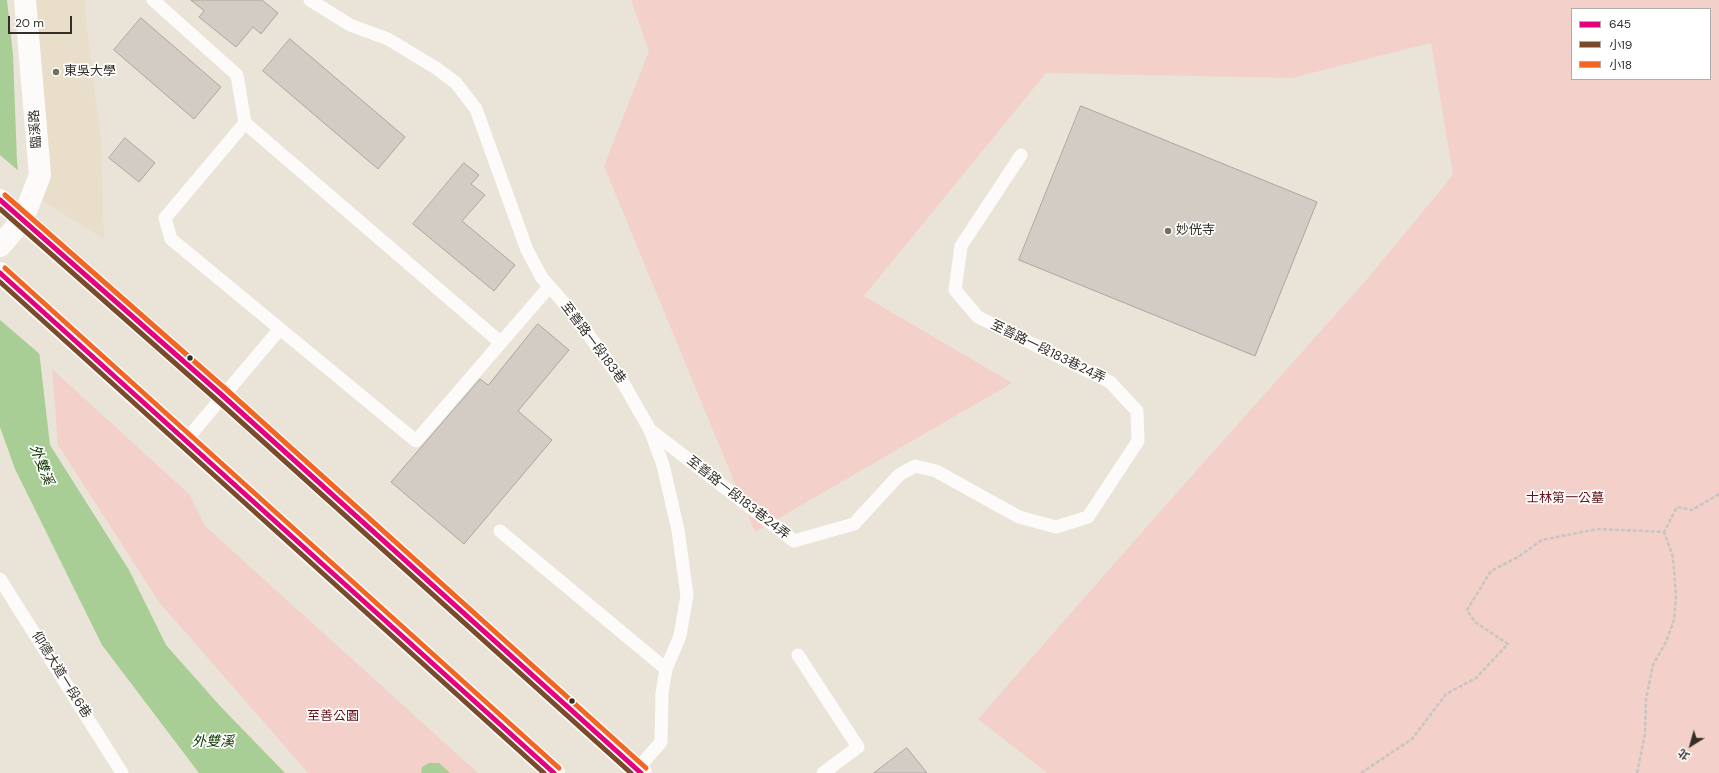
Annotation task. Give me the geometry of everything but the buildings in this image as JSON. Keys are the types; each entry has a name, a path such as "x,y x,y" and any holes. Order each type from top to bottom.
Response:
{"main road":[{"name":"臨溪路","path":"0,246 23,219 40,175 25,0"},
{"path":"0,200 223,396 638,772"},
{"path":"0,273 42,309 554,773"}],"lane":[{"path":"153,0 237,75 245,123 501,343"},
{"name":"至善路一段183巷","path":"310,0 350,25 388,39 436,68 456,83 476,109 513,217 527,250 549,287 572,312 622,381 650,430 662,465 678,530 687,595 680,636 666,669 662,693 661,742 638,772"},
{"path":"245,123 165,218 171,239 279,330 416,441 549,287"},
{"name":"至善路一段183巷24弄","path":"650,430 794,541 854,524 899,475 915,466 936,471 1019,517 1056,527 1088,517 1138,442 1136,411 1110,382 978,317 954,290 961,246 1021,155"},
{"path":"186,440 279,330"},
{"path":"500,531 666,669"},
{"name":"仰德大道一段6巷","path":"0,578 122,773"},
{"path":"798,655 858,747 823,773"}],"path":[{"path":"1637,773 1645,734 1646,699 1653,665 1666,642 1674,620 1676,596 1673,557 1664,532 1677,507 1692,510 1719,494"},
{"path":"1361,773 1412,739 1446,694 1476,678 1508,644 1475,622 1467,610 1491,571 1518,557 1542,540 1598,529 1664,532"}],"shaded area":[{"name":"東吳大學","path":"13,0 84,0 101,143 104,239 33,195"}],"green space":[{"name":"士林第一公墓","path":"631,0 1719,0 1719,773 1047,773 978,719 1368,278 1453,175 1431,43 1292,78 1046,73 864,296 1012,383 755,532 604,166 649,51"},
{"name":"至善公園","path":"52,369 190,495 205,526 478,773 308,773 159,602 58,445"}],"water":[{"name":"外雙溪","path":"0,0 7,0 13,55 17,162 50,445 129,570 166,645 220,706 285,773 199,773 102,645 15,469 0,427"},
{"path":"429,763 439,763 450,773 421,773 422,767"}],"pier":[{"path":"0,155 20,172 42,356 0,320"}],"transit line":[{"name":"小18","path":"5,195 228,391 646,768"},
{"name":"645","path":"0,200 223,396 641,773"},
{"name":"小19","path":"0,209 218,401 631,773"},
{"name":"小18","path":"5,268 559,768"},
{"name":"645","path":"0,273 554,773"},
{"name":"小19","path":"0,282 544,773"}],"place":[{"name":"東吳大學","path":"56,72"},
{"name":"妙侊寺","path":"1168,231"}]}
